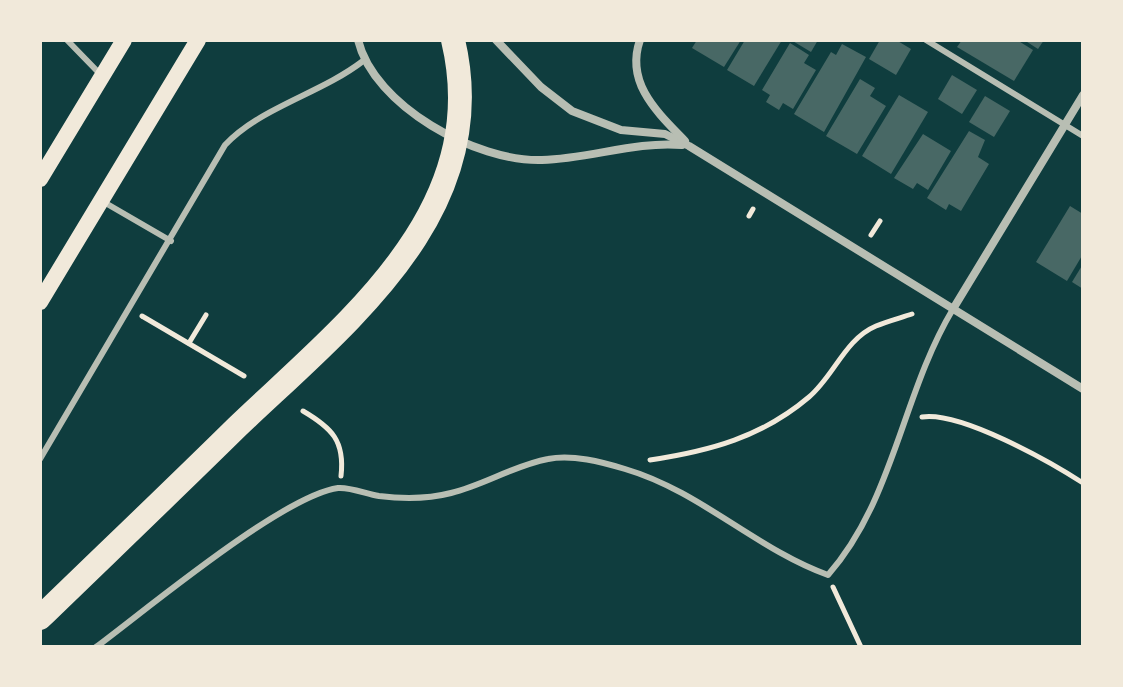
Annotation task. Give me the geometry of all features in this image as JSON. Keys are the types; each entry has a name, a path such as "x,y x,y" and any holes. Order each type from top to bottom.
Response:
{"highway":[{"path":"40,618 344,325 402,261 436,201 458,139 460,73 453,40"}],"main road":[{"path":"40,179 124,40"},
{"path":"40,302 198,40"}],"street":[{"path":"358,40 363,61 381,87 406,109 458,139 537,161 572,159 638,145 689,146"},
{"path":"496,40 541,87 572,111 621,130 665,134 689,146 1083,389"},
{"path":"640,40 634,57 643,92 689,146"},
{"path":"953,309 1083,95"}],"lane":[{"path":"67,40 102,77"},
{"path":"926,40 1083,136"},
{"path":"40,459 225,145 242,127 336,82 363,61"},
{"path":"102,201 171,241"},
{"path":"96,647 295,505 340,488 380,496 430,498 477,487 548,459 581,459 627,469 692,498 778,554 828,575 851,549 869,517 905,415 939,332 953,309"}],"path":[{"path":"749,216 753,209"},
{"path":"871,235 880,221"},
{"path":"131,309 244,376"},
{"path":"627,469 629,463 726,445 768,428 822,385 857,339 874,326 912,314"},
{"path":"189,343 206,315"},
{"path":"303,411 338,437 343,452 340,488"},
{"path":"905,415 958,419 1083,483"},
{"path":"828,575 861,647"}],"building":[{"path":"697,40 741,40 724,67 692,48"},
{"path":"745,40 782,40 754,86 727,70"},
{"path":"791,40 818,40 811,52"},
{"path":"880,40 896,40 911,49 896,75 869,59"},
{"path":"962,40 1017,40 1033,50 1014,81 957,47"},
{"path":"1024,40 1044,40 1038,49"},
{"path":"790,43 809,55 804,63 816,70 793,109 783,103 779,110 766,102 770,95 762,90"},
{"path":"842,44 866,57 824,132 794,114 831,52 836,55"},
{"path":"952,75 977,90 962,114 938,99"},
{"path":"860,79 875,88 870,96 886,106 857,154 826,136"},
{"path":"899,95 928,112 891,174 862,156"},
{"path":"985,96 1010,111 994,137 969,122"},
{"path":"969,131 985,140 978,157 989,164 961,211 949,204 946,210 927,198"},
{"path":"923,134 951,151 928,190 917,183 913,189 894,178"},
{"path":"1070,206 1083,214 1083,254 1067,281 1036,262"},
{"path":"1083,264 1083,289 1072,282"}]}
